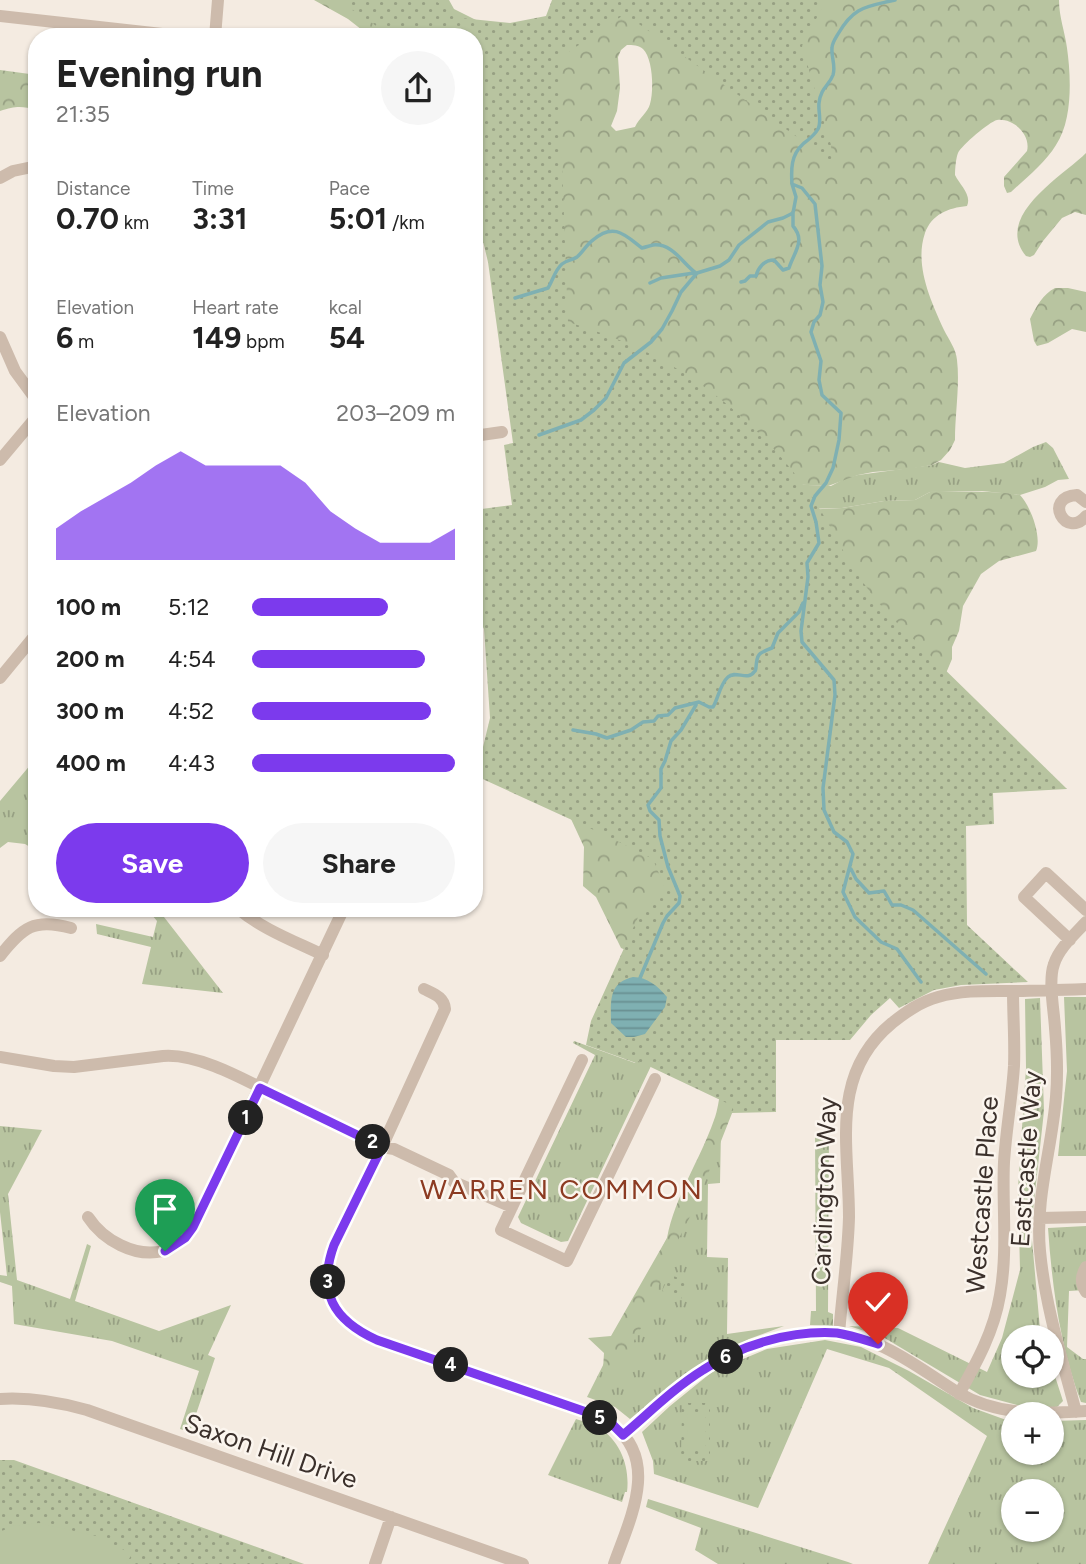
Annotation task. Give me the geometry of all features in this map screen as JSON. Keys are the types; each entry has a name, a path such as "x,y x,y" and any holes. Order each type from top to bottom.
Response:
{"street":[{"path":"216,28 218,0"},
{"path":"0,16 108,28"},
{"path":"0,178 13,171 28,168"},
{"path":"0,337 15,371 28,389"},
{"path":"0,460 28,427"},
{"path":"483,435 502,432"},
{"path":"1084,521 1068,523 1059,513 1059,506 1068,496 1077,495 1086,502"},
{"path":"0,678 28,644"},
{"path":"1070,940 1024,897 1046,873 1086,910"},
{"path":"248,917 323,955"},
{"path":"88,1217 106,1238 142,1252 165,1251 185,1238 193,1227 340,917"},
{"name":"Eastcastle Way","path":"1081,1411 1044,1285 1040,1218 1041,1192 1056,1098 1052,975 1057,957 1086,922"},
{"path":"0,956 13,939 32,926 44,923 71,928"},
{"path":"424,989 441,998 445,1009 334,1245 329,1259 329,1285 336,1311 359,1332 377,1340 595,1415 613,1425 632,1448 639,1479 633,1511 614,1564"},
{"name":"Cardington Way","path":"839,1334 849,1223 847,1107 857,1067 872,1043 905,1013 940,996 972,991 1086,989"},
{"name":"Westcastle Place","path":"960,1394 989,1338 1002,1286 1003,1178 1014,1065 1013,991"},
{"path":"0,1057 74,1067 176,1055 200,1060 382,1147 394,1149 449,1175 454,1182 512,1208"},
{"path":"582,1060 501,1230 567,1261 655,1079"},
{"path":"1040,1218 1086,1217"},
{"path":"1086,1267 1081,1276 1086,1292"},
{"path":"623,1435 703,1369 754,1346 779,1338 806,1334 839,1334 878,1344 982,1405 1005,1411 1044,1414 1081,1411"},
{"name":"Saxon Hill Drive","path":"0,1399 36,1399 87,1410 523,1564"},
{"path":"375,1564 391,1517"}],"green space":[{"path":"314,0 449,0 454,9 478,21 514,31 556,12 566,0 1059,0 1070,84 1068,111 1062,135 1047,158 1007,193 1004,177 1027,151 1024,134 1015,125 997,120 976,134 960,149 956,163 955,175 967,194 967,206 953,208 936,217 928,226 922,245 923,270 929,295 957,360 955,440 950,450 932,465 858,475 828,486 786,484 510,446 515,441 488,248 483,242 483,28 360,28","holes":["627,45 640,47 649,60 652,75 649,107 635,127 616,131 611,126 617,111 620,88 618,57"]},
{"path":"339,0 434,0 461,18 510,23 546,16 552,0 826,0 802,46 831,145 832,162 625,14 558,59 568,322 624,342 681,371 732,409 756,431 799,479 822,512 861,579 890,616 1067,789 993,793 994,824 966,826 967,925 1028,982 961,985 934,990 899,1008 890,998 850,1040 776,1040 776,1112 731,1113 733,1106 638,1061 636,1063 586,1045 591,1021 640,913 666,891 653,859 483,779 483,747 490,718 483,627 483,509 512,505 504,445 513,443 483,241 483,28 379,28"},
{"path":"0,70 28,74 28,108 18,107 0,111"},
{"path":"1086,153 1086,215 1075,212 1062,218 1034,255 1026,256 1018,241 1018,226 1024,212 1048,185"},
{"path":"1055,288 1086,292 1086,332 1072,329 1048,343 1037,346 1030,319 1043,297"},
{"path":"1046,442 1053,448 1069,479 1058,480 1020,495 982,491 930,492 915,500 884,501 842,508 483,518 786,484 831,486 858,475 939,462 965,468 1004,463"},
{"path":"930,492 1020,495 1034,522 1038,538 1036,551 999,561 981,574 963,606 959,631 952,647 952,659 794,1008 738,1098 695,1207 670,1256 647,1317 612,1381 602,1385 604,1353 588,1338 611,1336 667,1238 676,1207 714,1120 721,1087 630,952 621,948 596,897 583,886 584,847 571,819 803,510 915,500"},
{"path":"28,768 28,846 8,842 0,848 0,801"},
{"path":"154,917 164,917 223,993 142,984 151,947 97,934 96,924 153,937 157,921"},
{"path":"1064,997 1086,997 1086,1156 1058,1156 1067,1071"},
{"path":"1040,998 1044,1111 1031,1229 1040,1325 1005,1325 1020,1270 1018,1188 1026,1068 1025,999"},
{"path":"574,1041 651,1066 568,1241 561,1242 521,1223 518,1217 595,1055 573,1043"},
{"path":"0,1126 42,1130 8,1194 17,1280 70,1299 87,1244 91,1246 75,1301 159,1331 231,1305 208,1355 215,1358 190,1432 180,1429 199,1371 112,1341 14,1324 12,1286 0,1282 0,1275 7,1276 0,1212"},
{"path":"721,1131 720,1183 708,1184 707,1257 728,1258 727,1334 784,1326 749,1339 685,1374 630,1419 615,1407 587,1397"},
{"path":"815,1132 829,1132 828,1312 833,1314 833,1326 810,1325 811,1311 816,1311"},
{"path":"1086,1226 1086,1290 1069,1291 1067,1347 1086,1359 1086,1403 1081,1402 1064,1345 1064,1325 1060,1325 1048,1228"},
{"path":"670,1274 688,1283 681,1299 662,1291"},
{"path":"849,1326 898,1328 987,1372 1001,1340 1001,1388 1059,1388 1063,1401 1006,1402 980,1395 883,1337"},
{"path":"825,1340 861,1347 973,1408 1001,1418 1001,1465 1064,1465 1064,1421 1086,1420 1086,1564 928,1564 987,1436 889,1368 827,1349 758,1508 654,1474 653,1461 642,1432 712,1372 767,1349"},
{"path":"682,1403 710,1403 710,1461 681,1461"},
{"path":"688,1413 705,1413 705,1451 687,1451"},
{"path":"576,1419 598,1427 618,1447 625,1464 628,1483 622,1502 548,1475"},
{"path":"0,1460 14,1460 304,1564 0,1564"},
{"path":"648,1499 853,1564 718,1564 695,1550 701,1528 646,1507"},
{"path":"39,1523 96,1536 132,1554 126,1564 0,1564 0,1532 12,1526"}],"water":[{"path":"633,977 652,983 667,997 665,1007 645,1034 626,1037 611,1023 611,1000 615,988"}],"waterway":[{"path":"895,0 868,6 855,13 838,34 832,46 833,75 820,98 819,126 815,134 799,148 793,162 792,184 802,188 815,204 823,302 811,332 821,361 819,380 822,395 841,413 833,468 811,506 819,543 807,563 808,577 801,631 802,642 834,680 835,695 823,788 824,810 834,832 847,842 853,854 843,892 855,917 881,942 897,949 921,982"},
{"path":"539,435 581,420 606,398 624,363 651,342 662,329 681,292 697,273 720,266 729,260 739,245 768,222 793,213 796,197 792,184"},
{"path":"741,282 750,276 756,276 762,265 770,260 774,260 783,270 789,268 799,242 793,226 793,213"},
{"path":"515,298 548,288 562,264 577,257 600,235 613,231 619,232 642,248 653,245 666,247 696,273"},
{"path":"650,283 661,278 694,273"},
{"path":"573,730 607,738 631,730 643,722 654,721 658,716 668,715 675,708 699,702 713,707 725,680 731,675 748,676 755,672 760,654 772,648 778,633 799,612 803,603"},
{"path":"640,978 663,923 679,903 680,896 668,867 659,820 648,805 661,788 661,769 671,741 696,705"},
{"path":"851,869 869,893 884,891 892,905 913,910 986,974"}],"district":[{"name":"WARREN COMMON","path":"562,1189"}],"route":[{"path":"165,1251 185,1238 193,1227 260,1088 382,1147 334,1245 328,1273 336,1311 359,1332 377,1340 595,1415 613,1425 623,1435 703,1369 754,1346 779,1338 823,1333 861,1338 878,1344"}]}
